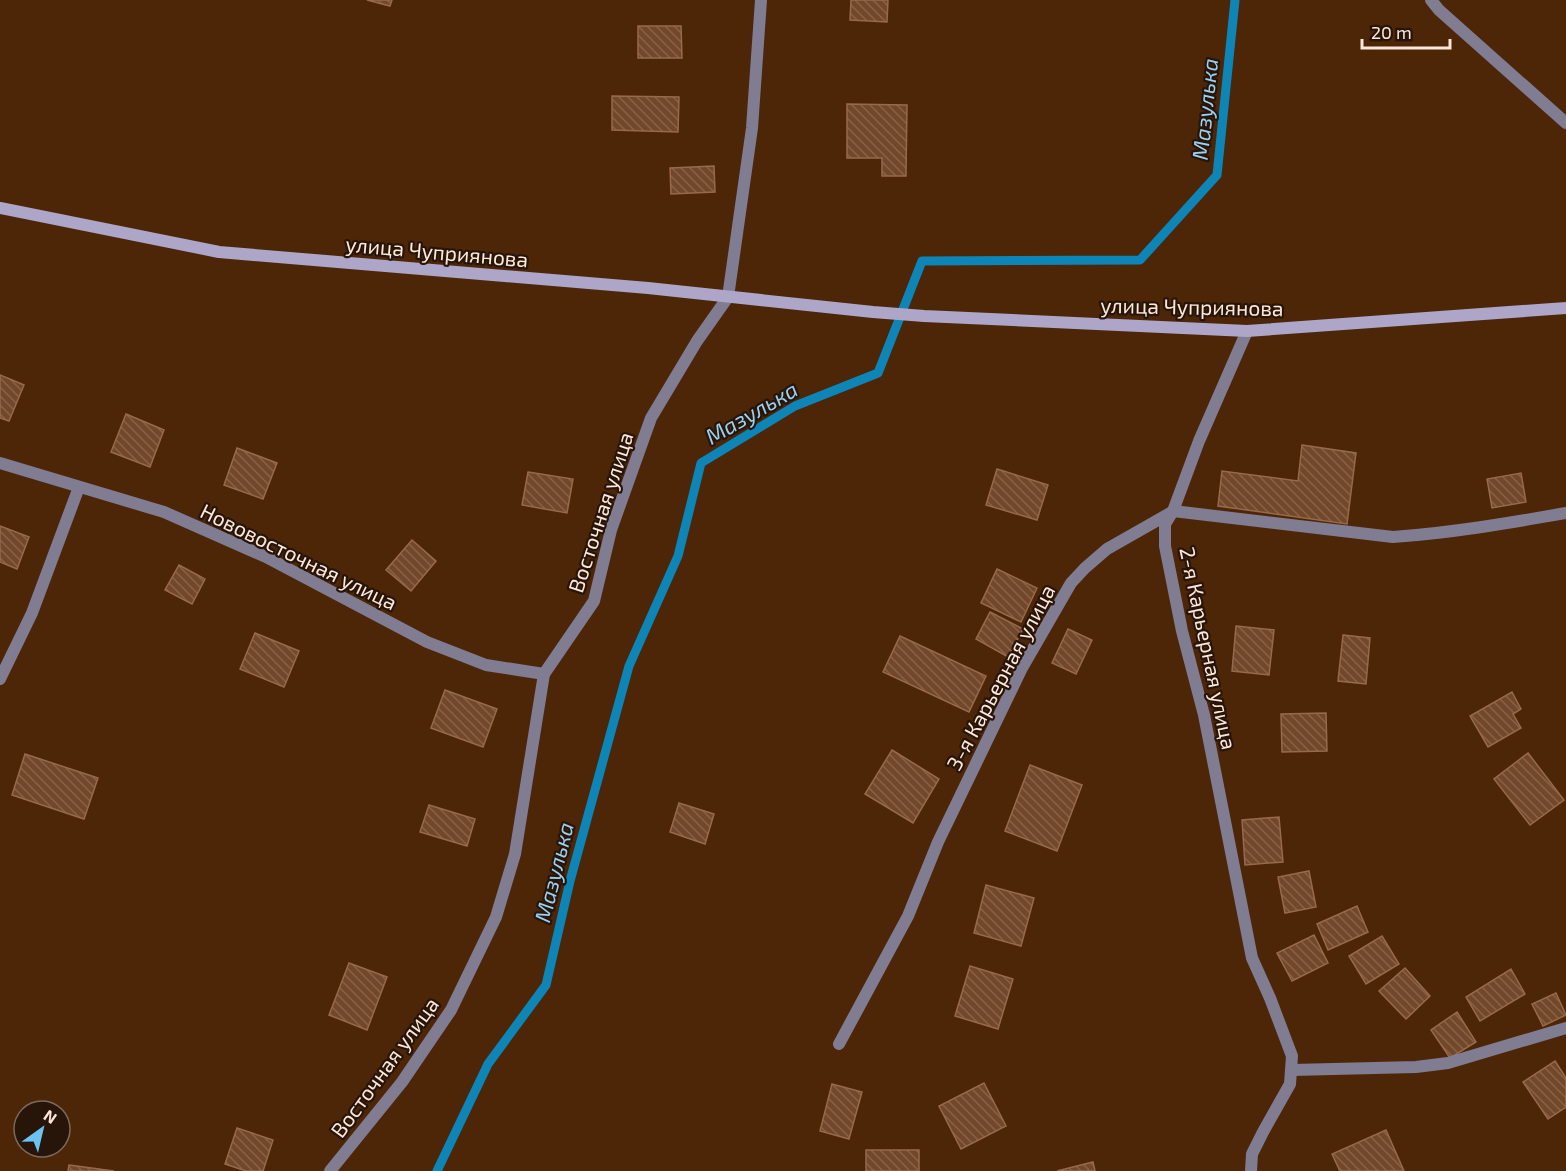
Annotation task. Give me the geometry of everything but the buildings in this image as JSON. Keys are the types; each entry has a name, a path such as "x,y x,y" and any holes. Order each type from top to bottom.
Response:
{"street":[{"name":"Восточная улица","path":"330,1171 402,1082 451,1010 496,917 515,854 544,674 594,601 611,530 651,418 697,341 728,297 752,128 761,0"},
{"path":"1431,0 1439,10 1566,123"},
{"name":"улица Чуприянова","path":"0,208 219,252 648,288 924,316 1247,331 1566,308"},
{"path":"1173,511 1199,441 1247,331"},
{"name":"Нововосточная улица","path":"0,463 164,512 266,557 427,642 486,665 544,674"},
{"path":"0,679 32,613 79,487"},
{"name":"2-я Карьерная улица","path":"1292,1070 1292,1056 1252,958 1204,715 1169,570 1165,546 1165,524 1173,511 1393,537 1444,532 1566,513"},
{"name":"3-я Карьерная улица","path":"839,1044 908,916 938,842 1022,668 1071,583 1107,549 1173,511"},
{"path":"1251,1171 1252,1154 1290,1084 1292,1070 1416,1067 1448,1063 1566,1028"}],"waterway":[{"name":"Мазулька","path":"437,1171 488,1064 546,985 570,881 629,666 678,556 701,463 795,406 878,373 922,261 1140,260 1217,175 1235,0"}]}
